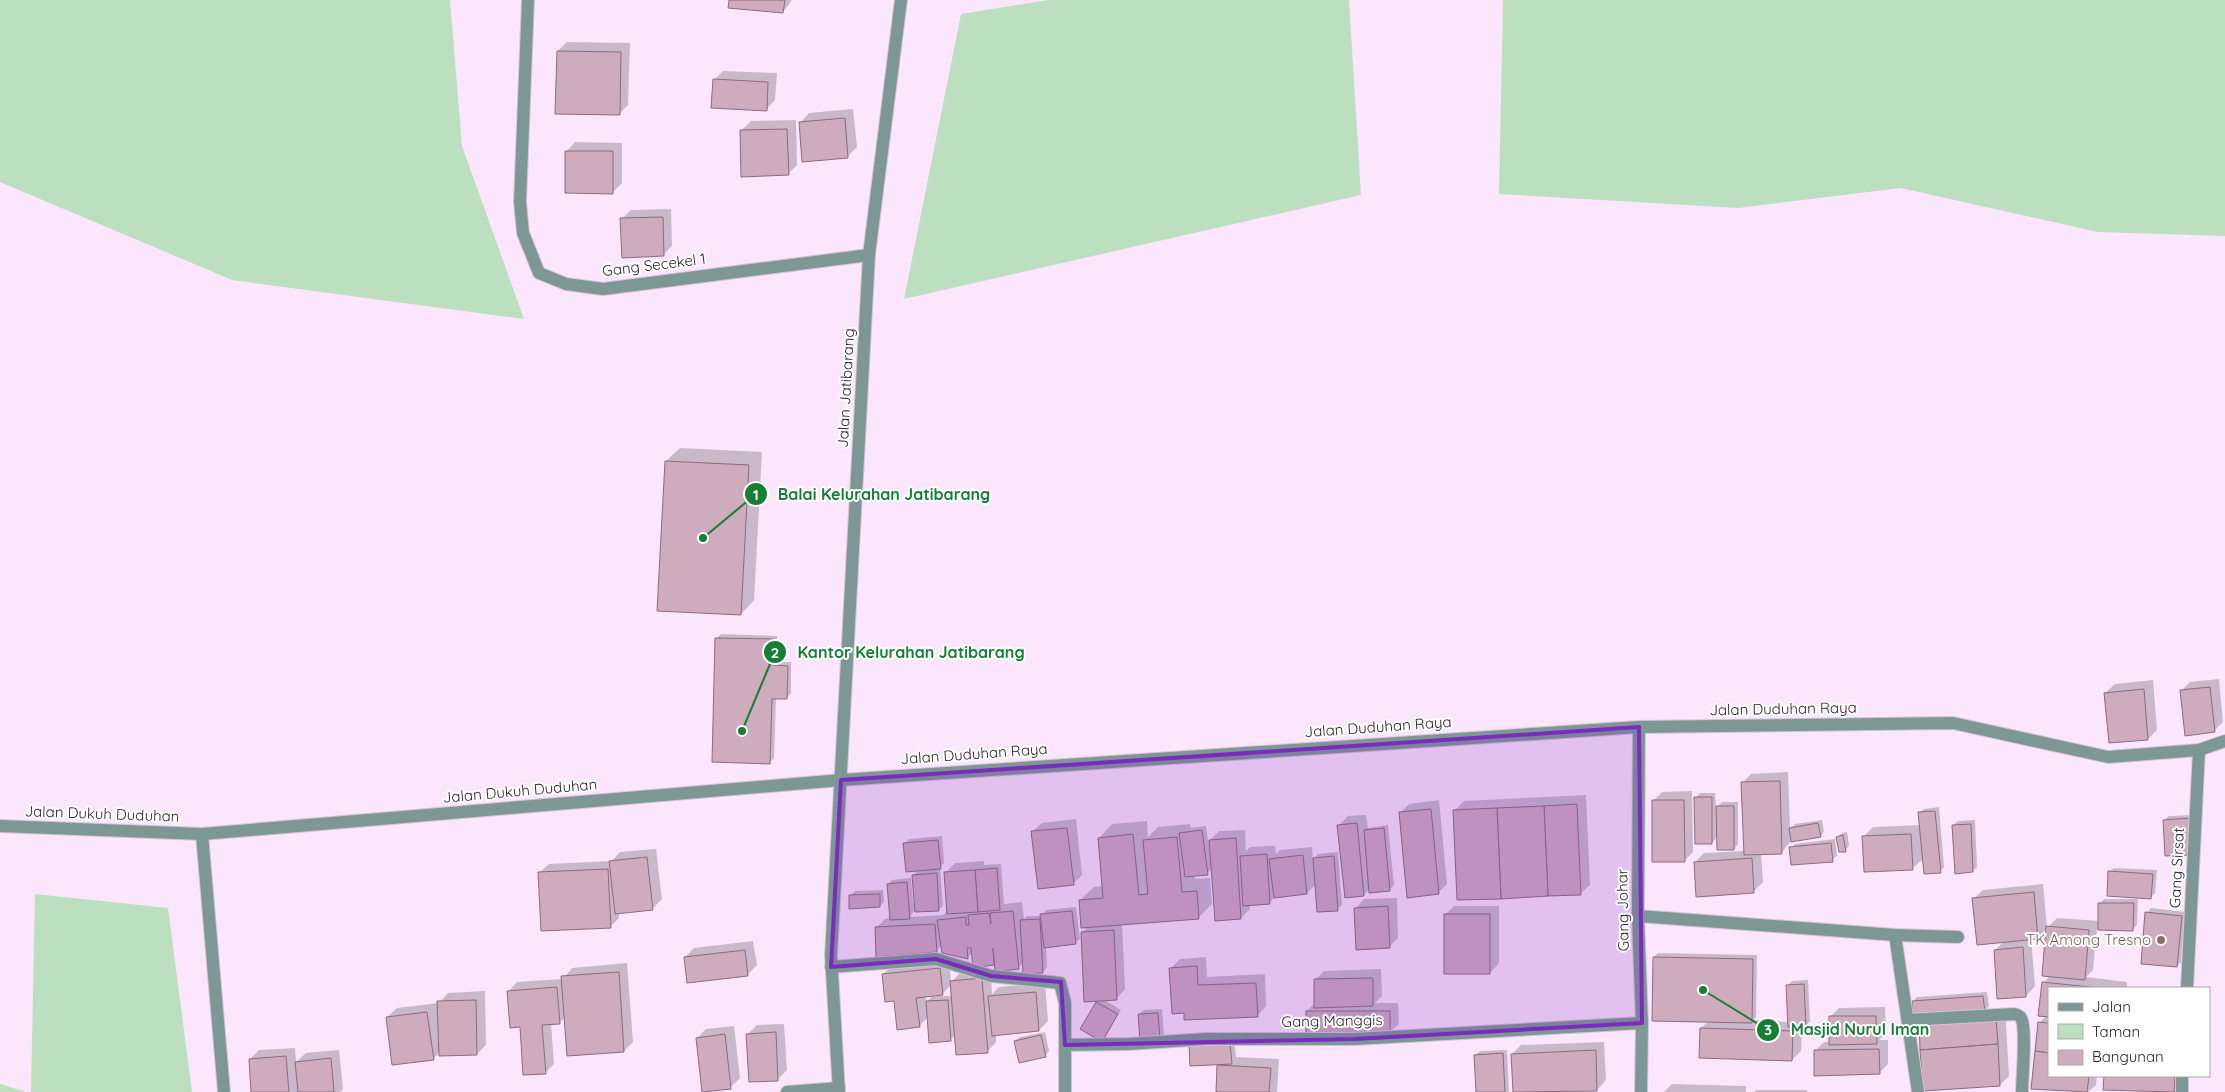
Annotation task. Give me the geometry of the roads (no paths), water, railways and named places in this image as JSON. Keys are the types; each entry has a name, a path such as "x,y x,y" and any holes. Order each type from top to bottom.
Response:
{"street":[{"name":"Gang Secekel 1","path":"528,0 520,202 524,233 539,273 566,284 603,289 869,255"},
{"name":"Jalan Jatibarang","path":"841,780 869,255 901,0"},
{"name":"Jalan Duduhan Raya","path":"841,780 1639,727 1953,723 2108,757 2199,750 2225,741"},
{"name":"Gang Johar","path":"1639,727 1638,916 1642,1023 1641,1092"},
{"name":"Gang Sirsat","path":"2187,987 2199,750"},
{"name":"Jalan Dukuh Duduhan","path":"0,826 202,834 841,780"},
{"path":"787,1092 839,1090 831,967 841,780"},
{"path":"202,834 224,1092"},
{"path":"1638,916 1895,935 1958,937"},
{"path":"1895,935 1918,1092"},
{"path":"831,967 936,959 991,976 1060,983 1065,1003 1065,1092"},
{"path":"1908,1020 2014,1014 2018,1016 2022,1019 2023,1032 2022,1092"},
{"name":"Gang Manggis","path":"1066,1045 1129,1044 1206,1039 1355,1039 1642,1023"},
{"path":"2182,1077 2182,1092"}],"place":[{"name":"Balai Kelurahan Jatibarang","path":"703,538"},
{"name":"Kantor Kelurahan Jatibarang","path":"742,731"},
{"name":"TK Among Tresno","path":"2161,940"},
{"name":"Masjid Nurul Iman","path":"1703,990"}]}
